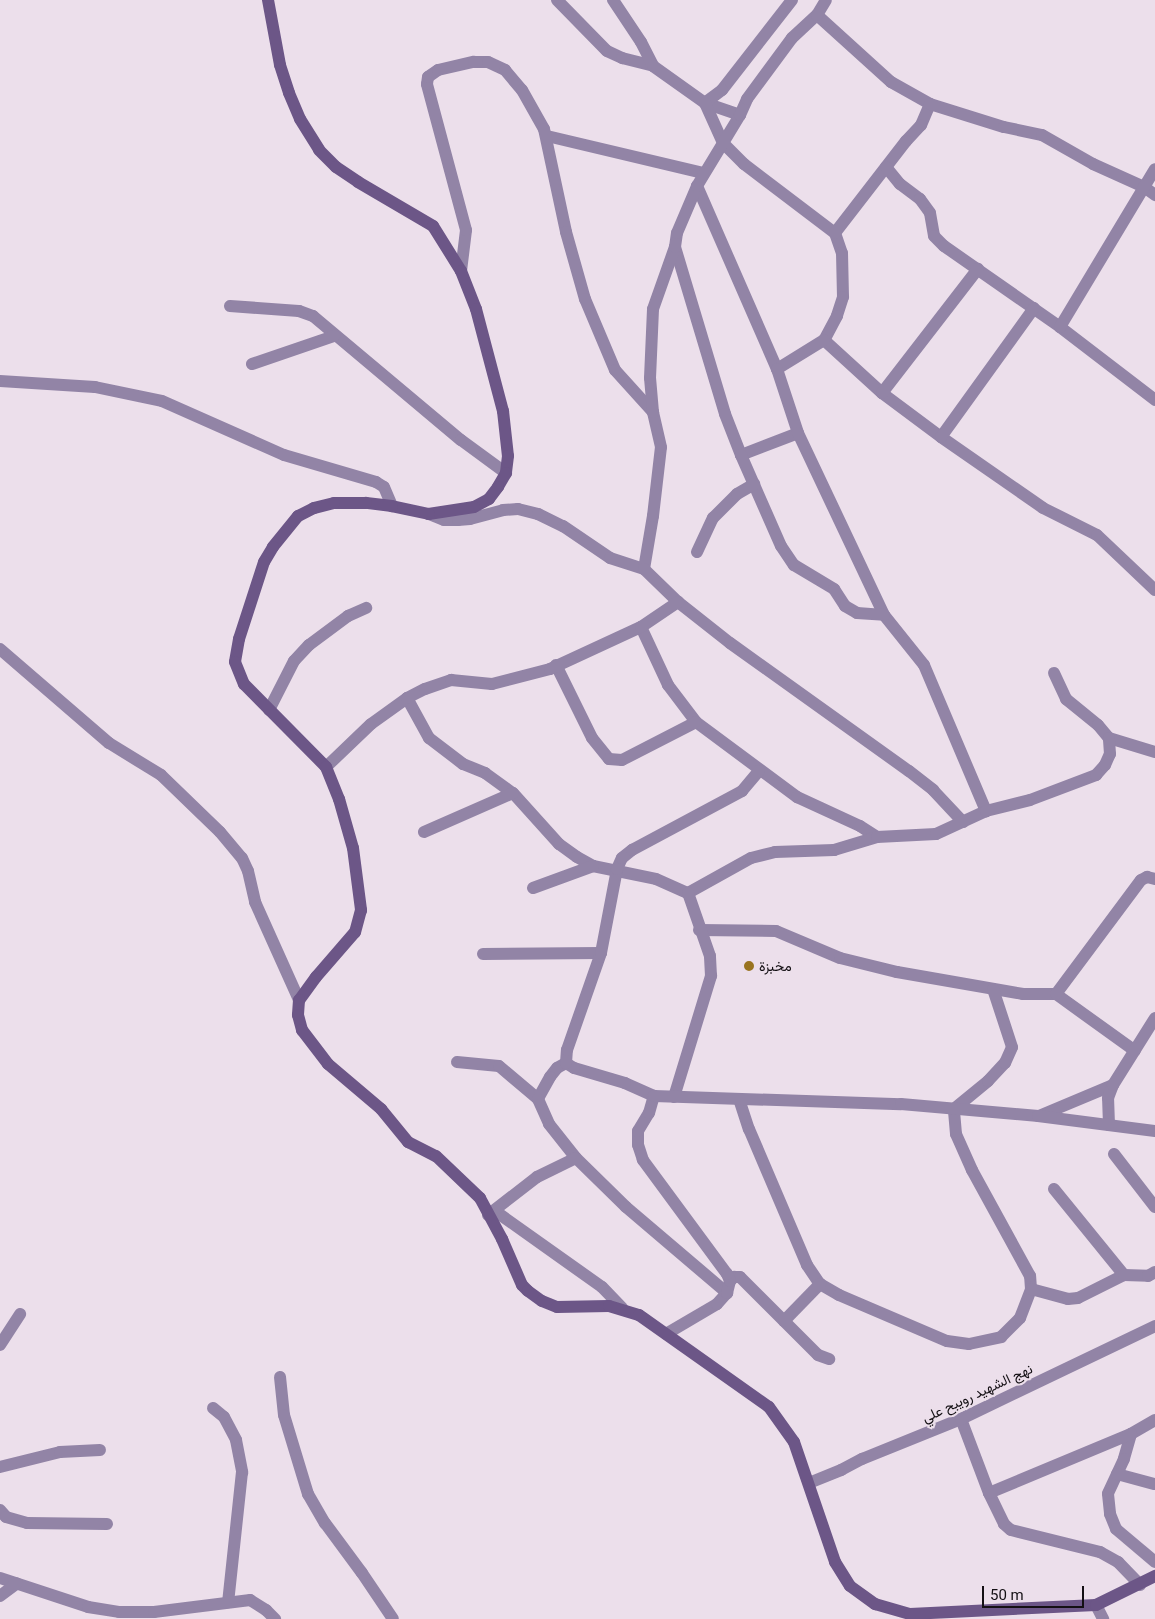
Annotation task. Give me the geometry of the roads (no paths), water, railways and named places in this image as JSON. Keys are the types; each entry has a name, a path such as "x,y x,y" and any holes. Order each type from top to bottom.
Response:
{"main road":[{"path":"268,0 280,65 289,93 300,119 319,150 336,167 358,182 433,226 461,271 476,309 503,411 508,456 506,473 489,500 474,507 429,514 392,506 334,503 314,508 298,516 273,547 264,562 239,638 235,662 244,684 326,767 339,799 353,848 360,910 355,932 299,1000 298,1015 302,1030 328,1064 381,1109 408,1142 436,1156 480,1198 492,1213 522,1285 528,1291 542,1301 557,1307 608,1306 622,1308 639,1315 769,1407 794,1442 835,1562 850,1586 875,1604 914,1617 1096,1605 1155,1576"}],"street":[{"path":"557,0 607,50 622,58 653,66 705,103 740,115"},
{"path":"613,0 653,66"},
{"path":"705,103 722,90 792,0"},
{"path":"644,569 653,516 661,447 653,412 650,352 653,309 677,233 697,186 740,115 747,99 792,38 817,15 826,0"},
{"path":"817,15 891,82 930,104 1004,127 1042,135 1093,164 1144,187 1155,195"},
{"path":"775,24 792,38"},
{"path":"461,271 466,230 436,115 427,89 428,77 448,67 488,62 505,70 522,90 547,136 566,232 589,307 615,370 653,412"},
{"path":"705,103 722,143 744,164 835,233 842,253 843,296 837,316 824,340 777,369"},
{"path":"835,233 921,125 930,104"},
{"path":"547,136 704,173"},
{"path":"886,167 900,184 920,198 930,213 934,236 955,255 1034,308 1155,400"},
{"path":"1060,327 1155,168"},
{"path":"697,186 777,369 798,433 884,615 924,666 986,811"},
{"path":"674,247 725,414 741,455 782,546 794,565 834,589 845,606 857,613 884,615"},
{"path":"882,393 978,269"},
{"path":"230,306 299,311 313,316 334,336 461,440 506,473"},
{"path":"941,437 1034,308"},
{"path":"252,364 334,336"},
{"path":"824,340 882,393 941,437 1043,508 1097,535 1155,590"},
{"path":"0,381 95,387 162,401 284,455 376,482 384,487 392,506"},
{"path":"741,455 798,433"},
{"path":"697,552 713,518 737,494 754,484"},
{"path":"429,514 444,520 470,520 503,510 518,509 538,514 563,526 610,558 644,569 678,602 933,790 963,822"},
{"path":"326,767 370,724 407,698 451,680 492,684 531,674 556,665 641,627 678,602"},
{"path":"269,710 294,661 309,645 348,616 366,608"},
{"path":"641,627 668,685 696,722 759,771 797,797 860,826 877,838"},
{"path":"0,649 110,743 161,775 220,832 242,858 248,871 254,902 299,1000"},
{"path":"556,665 592,738 608,759 622,760 696,722"},
{"path":"1054,673 1066,699 1098,725 1109,738 1155,752"},
{"path":"407,698 429,738 463,764 485,773 513,793 560,844 592,866"},
{"path":"688,893 751,858 775,852 834,850 877,838 936,834 986,811 1030,800 1096,775 1105,766 1110,754 1109,738"},
{"path":"566,1063 567,1050 601,953 618,869 622,858 632,850 742,791 759,771"},
{"path":"424,832 513,793"},
{"path":"533,888 592,866 618,869 656,878 688,893 699,930 710,956 711,976 674,1097"},
{"path":"1056,994 1141,880 1147,877 1155,879"},
{"path":"699,930 776,931 840,958 927,978 1023,994 1056,994 1135,1051"},
{"path":"483,954 601,953"},
{"path":"954,1109 988,1081 1005,1063 1012,1047 993,989"},
{"path":"1109,1125 1108,1098 1113,1085 1155,1018"},
{"path":"457,1062 499,1066 538,1099 549,1124 576,1158 626,1207 728,1287"},
{"path":"566,1063 574,1068 625,1083 654,1096 864,1102 1038,1116 1155,1131"},
{"path":"538,1099 550,1076 557,1068 566,1063"},
{"path":"1038,1116 1113,1085"},
{"path":"654,1096 648,1113 638,1131 638,1145 643,1160 727,1274 728,1287"},
{"path":"739,1099 748,1128 807,1265 820,1284 840,1295 924,1332 947,1340 968,1344 1001,1337 1012,1328 1020,1318 1031,1289 1030,1276 1020,1255 983,1191 956,1134 954,1109"},
{"path":"1114,1154 1155,1207"},
{"path":"576,1158 537,1178 500,1204 492,1213 602,1287 622,1308"},
{"path":"1054,1189 1124,1275"},
{"path":"1031,1289 1068,1298 1078,1298 1124,1275 1148,1276 1155,1272"},
{"path":"666,1334 703,1314 728,1287 734,1277 740,1277 818,1355 829,1359"},
{"path":"784,1321 820,1284"},
{"path":"0,1346 20,1314"},
{"name":"نهج الشهيد رويبح علي","path":"809,1483 862,1459 961,1419 1155,1326"},
{"path":"280,1377 284,1415 308,1494 325,1523 393,1619"},
{"path":"213,1408 224,1417 236,1440 242,1472 228,1602"},
{"path":"961,1419 989,1493 1004,1524 1011,1530 1100,1552 1118,1562 1140,1584"},
{"path":"989,1493 1131,1434 1155,1420"},
{"path":"1131,1434 1124,1459 1108,1494 1110,1514 1116,1529 1155,1562"},
{"path":"0,1467 60,1452 100,1450"},
{"path":"1117,1474 1155,1484"},
{"path":"0,1510 6,1516 27,1523 107,1524"},
{"path":"0,1578 88,1607 103,1610 182,1614 228,1602 250,1600 266,1610 275,1619"},
{"path":"0,1596 16,1583"},
{"path":"1096,1605 1103,1619"}],"place":[{"name":"مخبزة","path":"749,966"}]}
